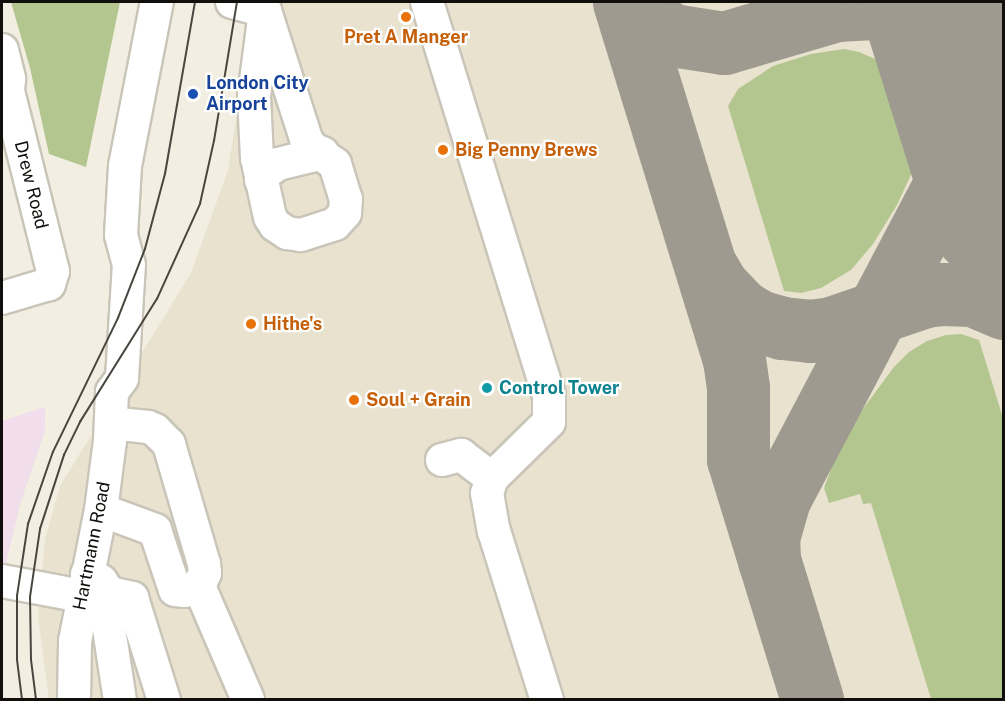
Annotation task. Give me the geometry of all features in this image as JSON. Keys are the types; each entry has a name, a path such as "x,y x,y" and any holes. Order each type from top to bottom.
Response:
{"street":[{"name":"Hartmann Road","path":"74,699 75,641 93,588 111,423 112,392 122,378 129,265 121,235 127,156 157,2"},
{"path":"231,2 265,11"},
{"path":"427,2 549,395 549,422 492,478 487,494 494,531 547,699"},
{"path":"265,11 303,132 310,146 323,153 335,164 346,199 345,213 335,224 302,235 286,233 275,225 270,217 261,180 254,96 265,11"},
{"name":"Drew Road","path":"2,50 9,79 5,92 53,271 49,284 2,298"},
{"path":"261,180 264,174 278,164 323,153"},
{"path":"101,510 155,530 174,590 184,591 199,586 205,573 204,564 169,444 155,430 148,427 111,423"},
{"path":"442,460 461,454 492,478"},
{"path":"2,581 93,588 132,598 164,699"},
{"path":"199,586 248,699"},
{"path":"93,588 106,609 116,687 120,699"}],"shaded area":[{"name":"London City Airport","path":"254,2 1003,2 1003,699 49,700 38,617 45,539 60,486 191,273 228,170"},
{"path":"45,407 45,431 21,501 2,579 2,421"}],"green space":[{"path":"11,2 120,2 86,167 49,154 30,68"},
{"path":"844,49 859,52 896,68 922,151 897,205 873,244 851,270 821,288 801,293 784,291 728,106 738,89 773,66 811,54"},
{"path":"961,334 979,340 1003,418 1003,699 931,699 871,503 863,504 860,494 829,503 824,488 840,445 851,425 894,367 909,352 927,341 946,335"}],"taxiway":[{"path":"624,2 734,359 738,388 738,459 812,700"},
{"path":"633,2 655,24 672,35 724,43 836,10 854,2"},
{"path":"836,10 874,8 909,18 940,41 963,74"},
{"path":"769,561 768,538 779,499 960,155 966,131 969,94"},
{"path":"708,270 718,287 740,310 758,321 782,328 810,331 831,328 925,296 942,294 973,295 1004,308"}],"runway":[{"path":"940,2 1004,206"}],"tram line":[{"path":"22,700 17,660 17,596 28,524 53,452 118,318 145,249 165,174 195,2"},
{"path":"36,700 31,660 30,597 40,529 64,455 80,422 157,299 200,204 214,141 237,2"}],"place":[{"name":"Pret A Manger","path":"406,17"},
{"name":"London City Airport","path":"193,94"},
{"name":"Big Penny Brews","path":"443,150"},
{"name":"Hithe's","path":"251,324"},
{"name":"Control Tower","path":"487,388"},
{"name":"Soul + Grain","path":"354,400"}]}
